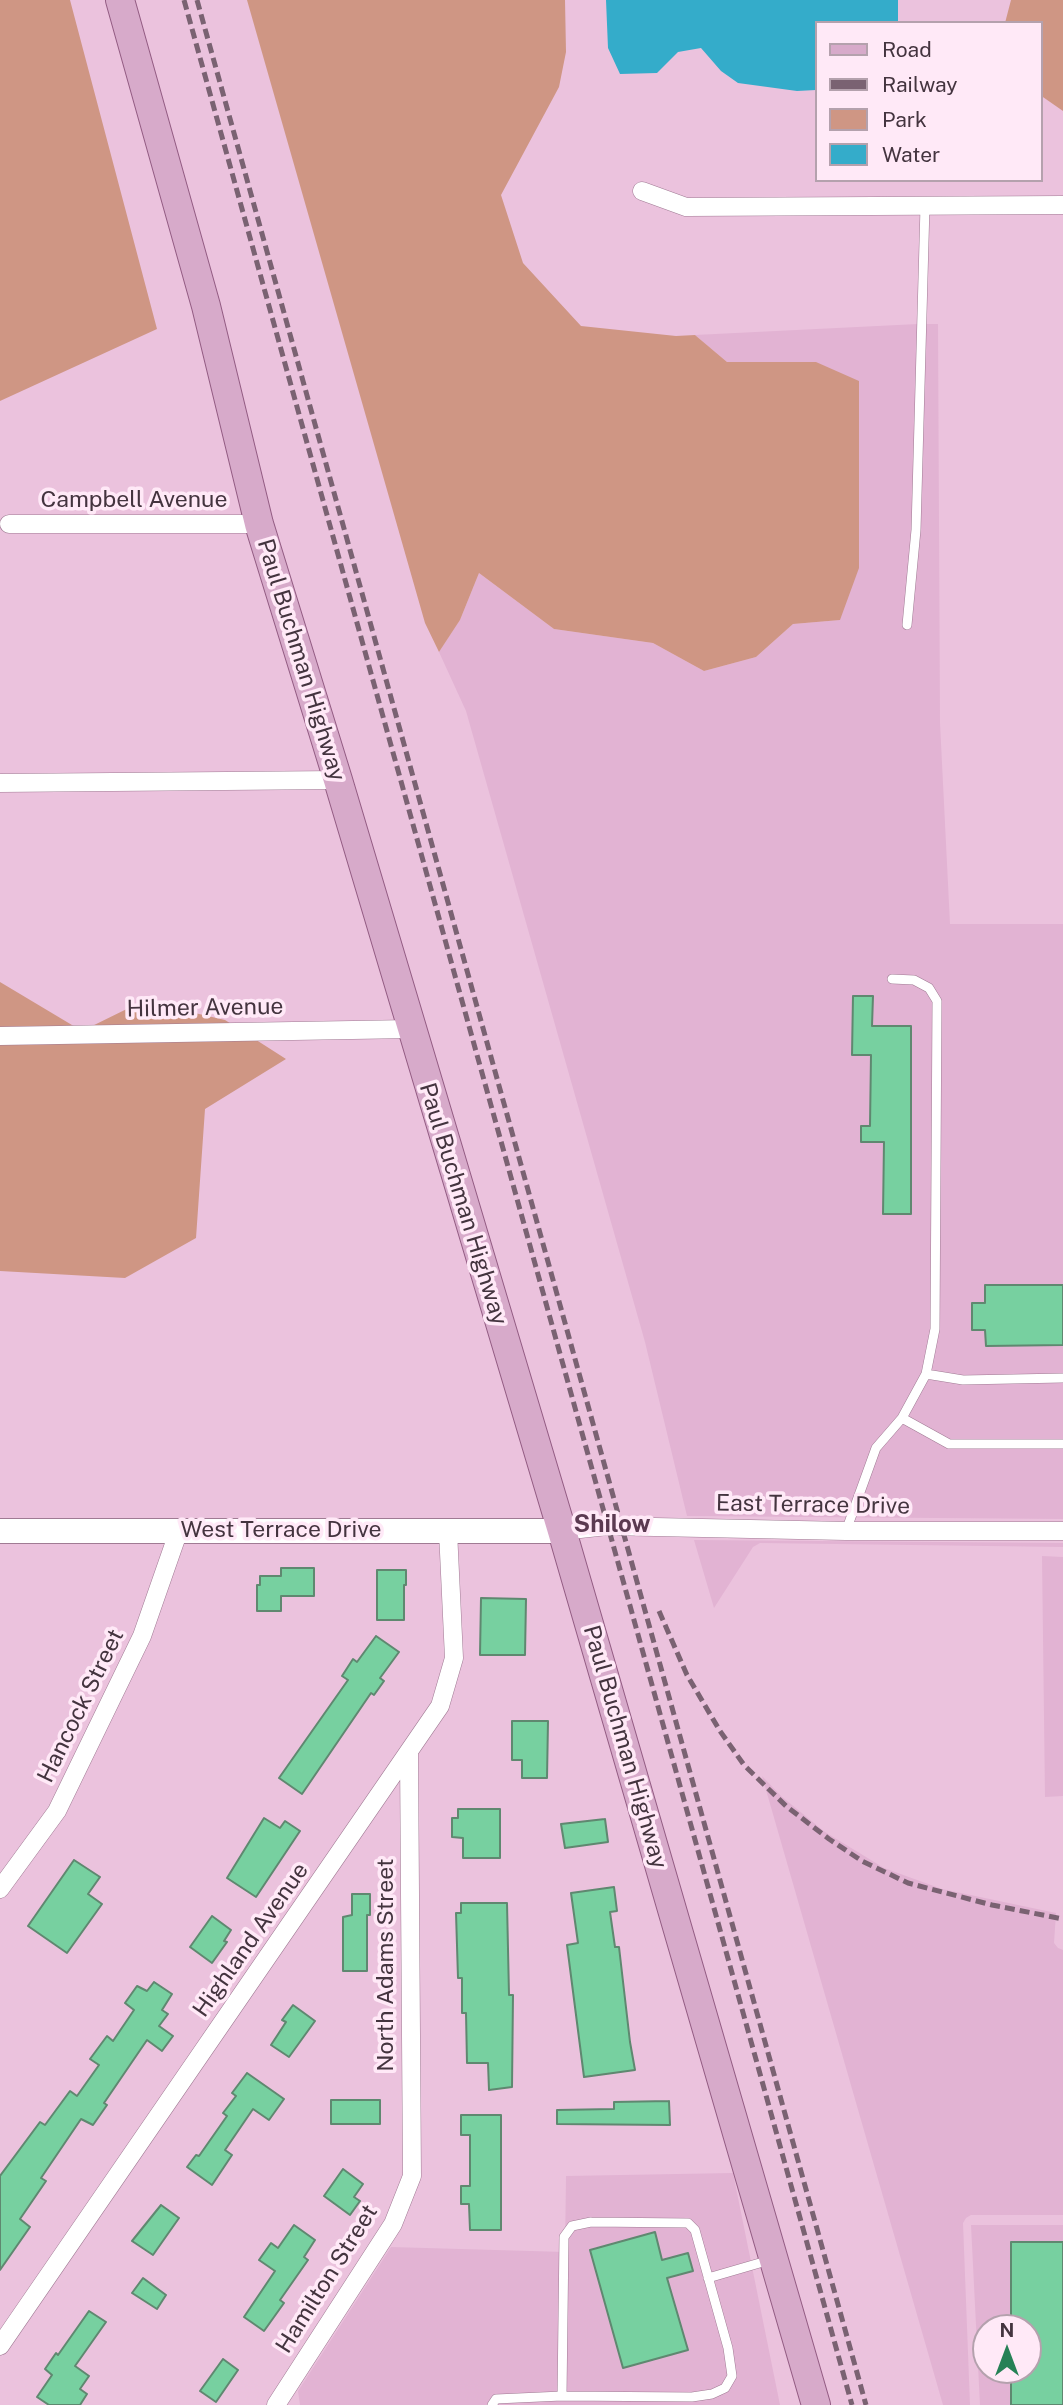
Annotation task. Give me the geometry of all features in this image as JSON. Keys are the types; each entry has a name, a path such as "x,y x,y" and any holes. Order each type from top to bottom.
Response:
{"main road":[{"name":"Paul Buchman Highway","path":"120,0 206,306 259,524 562,1531 816,2405"}],"street":[{"path":"642,191 686,207 1063,205"},
{"name":"Campbell Avenue","path":"9,524 259,524"},
{"path":"0,783 338,780"},
{"name":"Hilmer Avenue","path":"0,1036 411,1029"},
{"name":"East Terrace Drive","path":"562,1531 607,1526 846,1531 1063,1531"},
{"name":"Hancock Street","path":"0,1889 57,1811 142,1636 179,1530"},
{"name":"West Terrace Drive","path":"0,1531 562,1531"},
{"name":"Highland Avenue","path":"0,2346 440,1706 454,1658 448,1531"},
{"name":"North Adams Street","path":"409,1753 412,2176"},
{"name":"Hamilton Street","path":"276,2405 393,2224 412,2176"}],"lane":[{"path":"907,625 916,530 925,205"},
{"path":"846,1531 876,1448 902,1418 926,1374 935,1329 937,1001 929,988 914,980 892,979"},
{"path":"926,1374 963,1380 1063,1378"},
{"path":"902,1418 949,1444 1063,1444"},
{"path":"492,2405 496,2399 562,2396 634,2401 692,2397 712,2394 725,2388 732,2376 728,2347 695,2230 688,2223 591,2222 572,2226 564,2237 562,2396"},
{"path":"708,2278 773,2259"}],"shaded area":[{"path":"938,324 940,723 950,924 1063,924 1063,1519 687,1516 645,1342 466,711 439,652 460,620 479,573 554,629 653,643 704,671 756,657 793,624 840,620 816,362 727,362 695,335"},
{"path":"694,1540 1063,1543 1063,1547 760,1543 753,1547 714,1608"},
{"path":"1042,1556 1063,1557 1063,1796 1045,1797"},
{"path":"762,1776 781,1796 825,1832 884,1868 942,1889 1056,1913 1054,1943 1063,1950 1063,2215 971,2215 963,2223 970,2405 943,2405"},
{"path":"733,2173 780,2405 300,2405 298,2391 391,2247 565,2252 566,2176"},
{"path":"971,2225 1063,2225 1063,2405 980,2405 979,2384 1042,2384 1042,2314 975,2314"}],"green space":[{"path":"0,0 70,0 157,329 0,401"},
{"path":"247,0 565,0 566,52 559,87 501,195 523,263 581,326 676,336 695,335 727,362 816,362 859,381 859,568 840,620 793,624 756,657 704,671 653,643 554,629 479,573 460,620 439,652 425,623"},
{"path":"1011,0 1063,0 1063,111 1042,96 1042,21 1006,21"},
{"path":"0,982 82,1031 143,1001 225,1020 286,1059 205,1109 196,1238 125,1278 0,1271"}],"water":[{"path":"606,0 898,0 898,21 814,21 814,90 797,91 738,83 721,71 701,48 678,52 657,73 620,74 608,48"}],"building":[{"path":"853,996 873,996 872,1026 911,1026 911,1214 883,1214 884,1142 861,1142 861,1126 870,1126 871,1055 852,1055"},
{"path":"985,1285 1063,1285 1063,1345 986,1346 985,1330 972,1330 972,1303 985,1303"},
{"path":"281,1568 314,1568 314,1596 281,1596 281,1611 257,1611 257,1585 260,1585 260,1576 281,1576"},
{"path":"377,1570 406,1570 404,1620 377,1620"},
{"path":"481,1598 526,1599 525,1655 480,1655"},
{"path":"376,1636 399,1652 380,1678 384,1681 374,1695 371,1693 302,1794 279,1778 348,1680 342,1676 353,1659 357,1662"},
{"path":"512,1721 548,1721 547,1778 522,1778 522,1760 512,1760"},
{"path":"458,1809 500,1809 500,1858 463,1858 463,1838 452,1837 452,1818 458,1818"},
{"path":"264,1818 280,1828 285,1821 300,1831 256,1897 227,1878"},
{"path":"605,1819 608,1842 565,1848 561,1824"},
{"path":"74,1860 100,1877 88,1894 102,1904 67,1953 28,1926"},
{"path":"614,1887 617,1911 610,1912 615,1947 619,1947 635,2070 584,2077 567,1945 578,1943 571,1893"},
{"path":"352,1894 370,1894 370,1915 367,1915 367,1971 343,1971 343,1917 352,1915"},
{"path":"461,1903 507,1903 509,1995 513,1995 512,2087 489,2090 488,2063 467,2063 466,2013 462,2013 462,1978 458,1978 456,1913 461,1913"},
{"path":"212,1916 231,1930 224,1941 227,1942 212,1963 190,1947"},
{"path":"154,1982 172,1994 162,2010 168,2014 159,2026 173,2036 162,2051 147,2040 104,2103 107,2105 93,2125 81,2119 41,2178 46,2181 20,2219 30,2227 0,2270 0,2176 40,2122 45,2125 70,2091 77,2096 99,2065 90,2059 107,2036 113,2041 134,2010 125,2003 137,1986 147,1991"},
{"path":"293,2005 315,2021 289,2057 271,2045 286,2022 282,2020"},
{"path":"247,2073 284,2099 269,2120 253,2109 225,2150 232,2155 212,2185 187,2167 196,2155 199,2156 227,2116 223,2113 236,2096 232,2093"},
{"path":"331,2100 380,2100 380,2124 331,2124"},
{"path":"669,2101 670,2125 557,2124 557,2110 614,2109 614,2102"},
{"path":"461,2115 501,2115 501,2230 470,2230 469,2204 461,2204 461,2186 470,2186 470,2135 461,2135"},
{"path":"343,2169 363,2184 354,2197 360,2201 350,2215 324,2196"},
{"path":"161,2205 179,2218 153,2255 132,2241"},
{"path":"294,2225 315,2240 304,2257 308,2260 280,2300 284,2303 264,2331 244,2317 275,2271 259,2260 271,2243 278,2248"},
{"path":"655,2232 662,2260 688,2253 693,2271 667,2278 688,2350 623,2368 590,2250"},
{"path":"1011,2242 1063,2242 1063,2405 1011,2405 1011,2384 1042,2384 1042,2314 1011,2314"},
{"path":"143,2278 166,2295 157,2309 132,2293"},
{"path":"89,2311 106,2322 75,2366 89,2376 80,2389 87,2394 80,2405 49,2405 37,2397 52,2375 45,2369"},
{"path":"223,2359 238,2370 216,2402 200,2391"}],"railway":[{"path":"184,0 852,2405"},
{"path":"197,0 866,2405"},
{"path":"659,1611 687,1675 744,1765 786,1806 829,1839 862,1861 908,1883 992,1905 1063,1919"}],"district":[{"name":"Shilow","path":"612,1525"}]}
